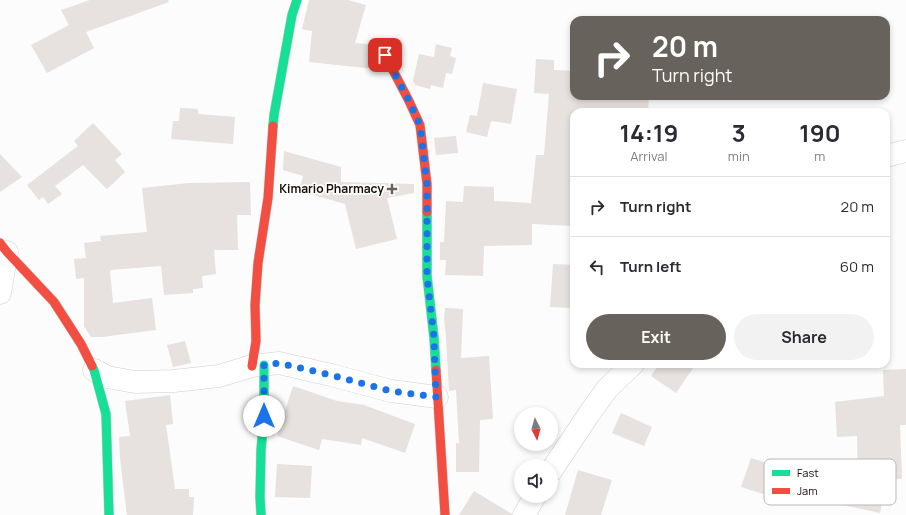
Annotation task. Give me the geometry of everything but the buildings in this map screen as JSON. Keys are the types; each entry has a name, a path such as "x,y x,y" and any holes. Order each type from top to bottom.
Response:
{"street":[{"path":"262,515 260,497 261,450 264,416 258,366 255,305 258,263 268,198 274,115 292,15 297,0"},
{"path":"385,55 420,125 427,184 427,276 434,338 436,397 446,515"},
{"path":"890,155 906,151"},
{"path":"0,293 3,248"},
{"path":"3,248 54,302 81,344 94,370 106,414 109,515"},
{"path":"94,370 107,377 135,382 174,381 219,376 258,366 279,363 391,391 436,397"},
{"path":"558,460 607,389 629,368"},
{"path":"524,515 531,503"}],"traffic: fast":[{"path":"273,126 292,15 297,0"},
{"path":"427,212 427,276 436,370"},
{"path":"261,515 260,497 261,450 264,416 264,365"},
{"path":"92,366 106,414 109,515"}],"traffic: jam":[{"path":"385,55 420,125 427,184 427,212"},
{"path":"252,366 256,341 255,305 258,263 268,198 273,126"},
{"path":"0,243 54,302 81,344 92,366"},
{"path":"436,370 445,515"}],"place":[{"name":"Kimario Pharmacy","path":"392,189"}],"route":[{"path":"264,416 264,365 279,363 391,391 436,397 434,338 427,276 427,184 420,125 385,55"}]}
